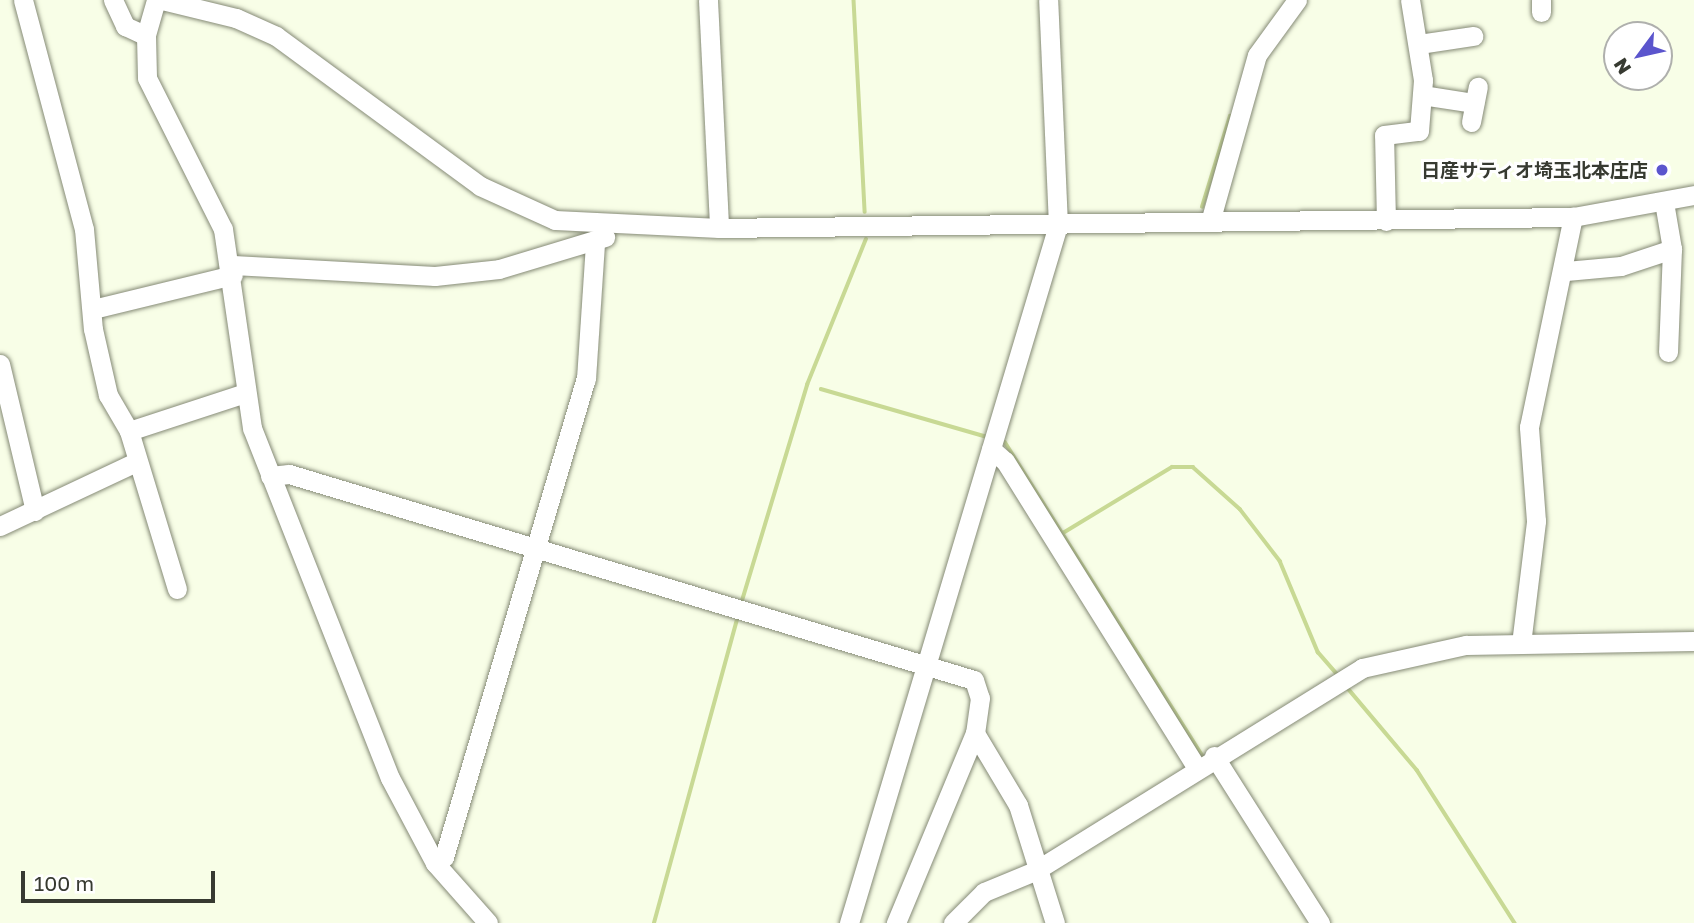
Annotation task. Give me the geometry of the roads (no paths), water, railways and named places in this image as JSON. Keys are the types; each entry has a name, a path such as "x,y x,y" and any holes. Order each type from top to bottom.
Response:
{"street":[{"path":"23,0 81,218 108,396 129,431 136,462 177,589"},
{"path":"113,0 125,26 146,36"},
{"path":"156,0 146,36 147,78 223,229 233,270 242,394 270,476 390,778 435,863 488,923"},
{"path":"162,0 236,18 275,36 517,207 555,220 625,226 719,228 1573,217 1694,195"},
{"path":"708,0 719,228"},
{"path":"849,923 1058,225 1048,0"},
{"path":"1210,222 1257,55 1297,0"},
{"path":"1386,220 1384,135 1419,131 1422,96 1419,44 1410,0"},
{"path":"1419,44 1473,36"},
{"path":"1422,96 1474,104"},
{"path":"1664,202 1672,249 1668,352"},
{"path":"1521,644 1536,521 1529,427 1566,271 1573,217"},
{"path":"93,309 233,270 435,275 499,269 595,242 625,226"},
{"path":"435,863 444,857 586,379 595,242"},
{"path":"1566,271 1621,265 1672,249"},
{"path":"0,364 35,511"},
{"path":"129,431 242,394"},
{"path":"991,449 1005,461 1197,768"},
{"path":"0,526 136,462"},
{"path":"270,476 289,474 974,680 980,698 975,733 896,923"},
{"path":"953,923 984,892 1035,870 1214,756 1362,668 1466,645 1694,641"},
{"path":"975,733 1018,805 1035,870 1055,923"},
{"path":"1214,756 1320,923"}],"waterway":[{"path":"854,0 865,212"},
{"path":"1202,207 1230,116"},
{"path":"741,604 807,385 866,239"},
{"path":"821,389 984,436"},
{"path":"1005,442 1202,755"},
{"path":"1063,533 1172,467 1193,467 1240,509 1280,561 1318,652 1336,673"},
{"path":"654,923 738,615"},
{"path":"1346,686 1417,770 1515,923"}],"place":[{"name":"日産サティオ埼玉北本庄店","path":"1662,170"}]}
